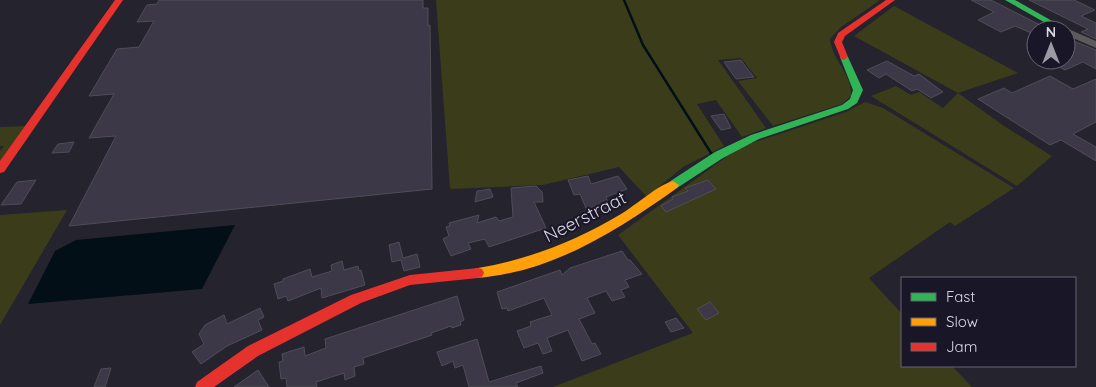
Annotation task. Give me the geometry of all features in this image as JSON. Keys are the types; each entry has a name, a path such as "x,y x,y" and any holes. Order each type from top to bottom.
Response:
{"street":[{"path":"0,169 120,0"},
{"name":"Neerstraat","path":"202,387 253,351 356,299 389,286 431,276 495,271 535,262 598,234 719,155 755,138 845,107 854,101 858,90 838,42 841,35 891,0"},
{"path":"1009,0 1046,20"},
{"path":"1076,35 1096,45"}],"green space":[{"path":"436,0 879,1 841,27 830,39 834,54 846,74 851,88 851,96 842,104 773,126 738,81 757,78 741,58 718,60 766,128 742,137 716,100 697,104 724,146 683,167 647,197 619,167 543,185 450,189"},
{"path":"894,6 1018,73 958,93 854,36"},
{"path":"896,86 911,95 919,92 943,108 958,93 1004,126 1052,156 1017,186 871,96"},
{"path":"865,102 883,108 1014,188 955,226 950,222 869,278 901,313 901,367 953,367 972,387 553,387 693,333 618,235 740,147 846,112"},
{"path":"27,126 0,163 0,151 4,146 0,146 0,127"},
{"path":"67,210 0,325 0,215"}],"shaded area":[{"path":"235,225 202,289 28,304 55,251 76,240"}],"building":[{"path":"159,0 423,0 423,8 428,8 428,26 430,25 432,189 69,226 116,136 89,138 114,94 89,96 117,49 139,47 154,21 137,22 147,5 157,4"},
{"path":"971,0 991,0 1030,20 1026,20 1026,31 1015,26 1001,32 978,20 994,12"},
{"path":"1029,0 1074,0 1095,10 1081,16 1096,23 1096,39 1081,32 1088,29 1076,23 1076,20 1070,20"},
{"path":"1076,42 1096,50 1096,69 1083,62 1076,65"},
{"path":"741,60 754,77 736,79 724,62"},
{"path":"887,61 914,76 919,74 943,92 931,98 917,89 912,91 886,74 879,78 867,70"},
{"path":"1050,76 1073,89 1096,79 1096,122 1073,134 1096,147 1096,161 1061,140 1050,145 978,99 1004,88 1012,93"},
{"path":"724,114 731,128 721,130 711,116"},
{"path":"74,142 69,152 52,153 58,144"},
{"path":"588,176 591,184 618,176 627,189 606,197 610,207 588,213 580,194 574,195 568,180"},
{"path":"36,180 21,204 1,205 17,182"},
{"path":"708,180 716,189 666,212 661,206 673,199 672,197 688,191 685,188"},
{"path":"536,186 542,192 543,202 534,202 546,228 489,247 485,239 468,243 471,249 451,256 443,239 449,236 446,227 450,226 449,223 479,215 477,223 496,217 499,221 513,217 511,188"},
{"path":"490,189 493,197 475,202 477,191"},
{"path":"399,242 403,258 417,254 420,267 404,271 401,260 392,262 389,245"},
{"path":"622,251 642,274 625,280 629,287 621,290 625,297 612,301 606,291 587,298 595,313 579,319 592,344 595,343 601,354 582,361 568,330 547,338 552,351 543,354 538,343 524,348 517,331 531,326 530,322 552,315 544,298 508,311 507,308 502,309 497,292 560,270 562,275 570,268"},
{"path":"342,261 344,270 358,266 365,285 322,298 321,288 288,301 286,296 278,299 274,284 310,269 312,277 332,271 331,265"},
{"path":"457,296 464,320 460,322 461,325 452,328 451,326 431,333 432,335 363,358 364,364 354,367 355,376 345,380 344,373 316,382 317,387 287,387 286,378 281,379 279,362 283,361 282,354 304,347 305,356 326,348 325,339"},
{"path":"710,302 719,313 706,320 697,309"},
{"path":"260,308 264,317 258,320 262,330 227,346 201,364 192,352 204,344 199,334 205,325 224,315 227,324"},
{"path":"676,318 684,328 671,332 665,322"},
{"path":"477,339 489,382 541,366 543,373 516,383 518,387 469,387 463,365 455,368 453,361 442,366 437,352"},
{"path":"111,368 105,387 94,387 101,369"},
{"path":"258,370 269,387 234,387"}],"waterway":[{"path":"624,0 643,45 711,153"}],"traffic: fast":[{"path":"1009,0 1046,20"},
{"path":"673,185 719,155 755,137 845,107 854,101 858,90 844,57"}],"traffic: slow":[{"path":"478,273 505,269 531,262 581,242 651,201 673,185"}],"traffic: jam":[{"path":"0,169 119,0"},
{"path":"844,57 838,42 841,35 891,0"},
{"path":"202,387 253,351 356,299 410,280 478,273"}]}
